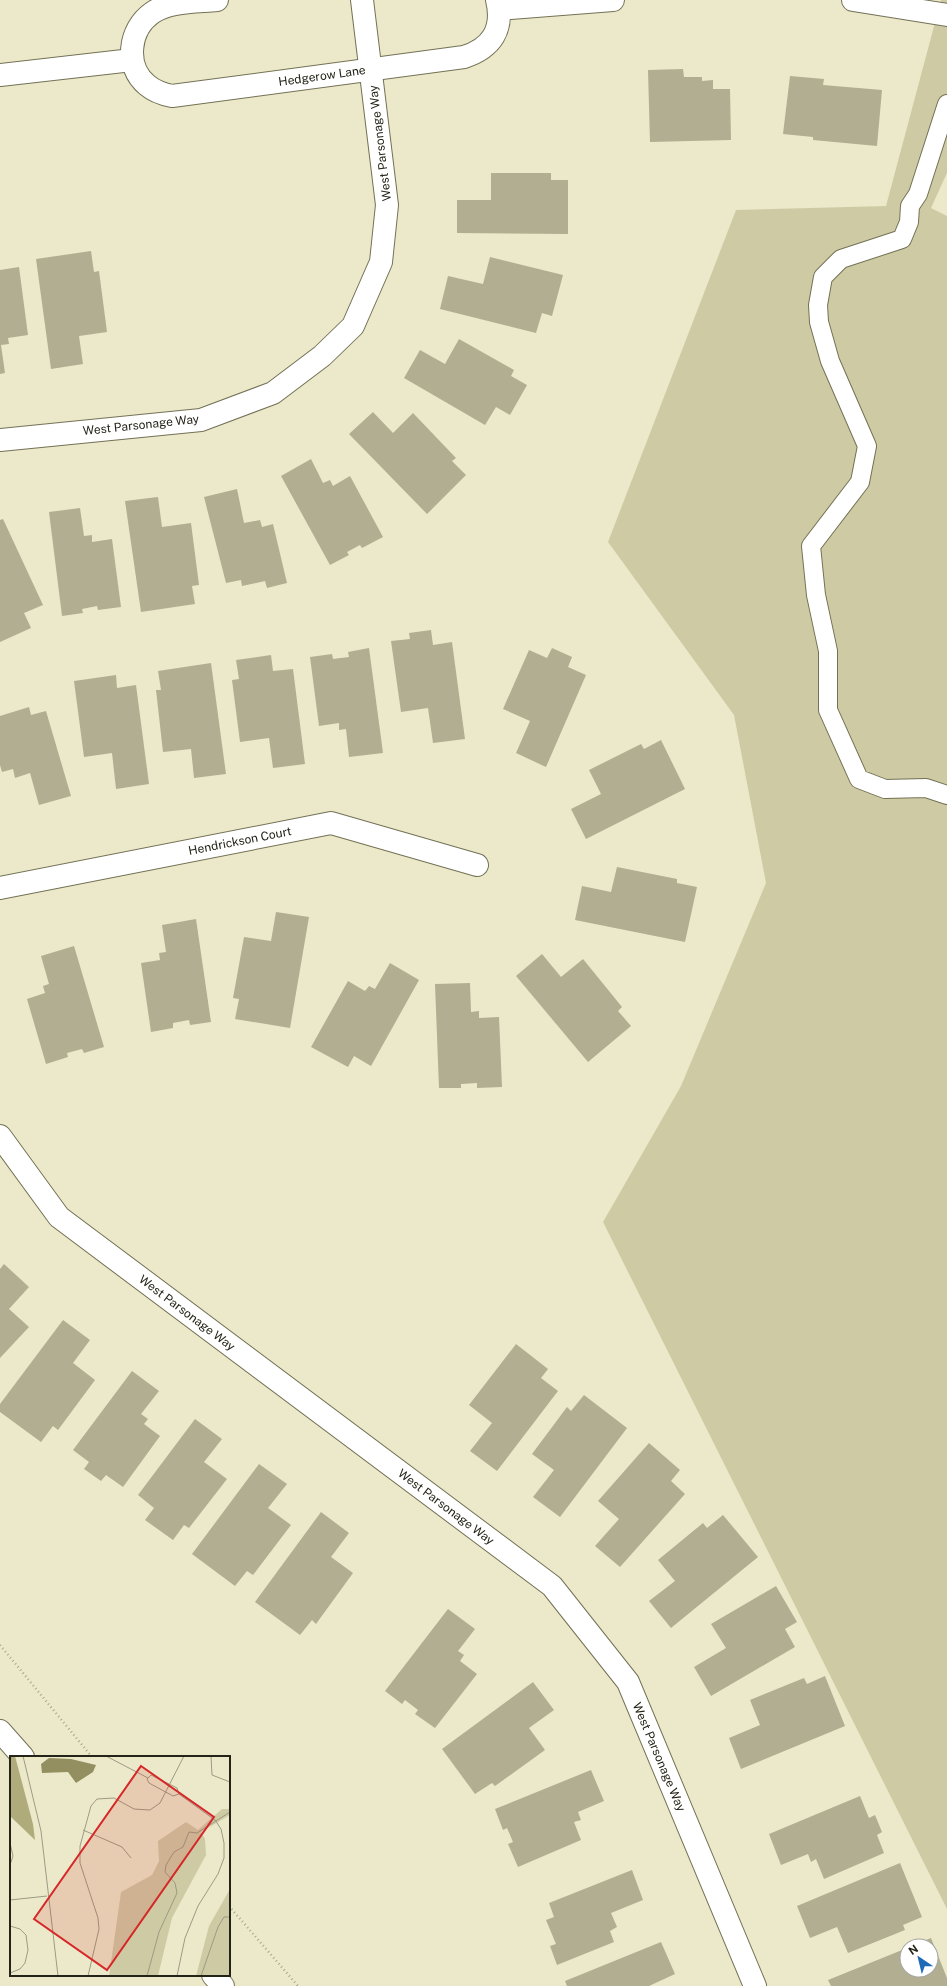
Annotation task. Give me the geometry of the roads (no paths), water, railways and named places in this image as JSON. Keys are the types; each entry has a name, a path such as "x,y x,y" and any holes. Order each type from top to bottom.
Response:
{"street":[{"path":"0,75 132,60 132,46 135,33 142,22 152,13 164,6 217,0"},
{"name":"West Parsonage Way","path":"0,440 202,420 273,393 322,356 353,326 381,262 387,205 362,0"},
{"name":"Hedgerow Lane","path":"132,60 137,73 146,84 158,92 172,96 464,57 477,53 487,45 495,35 499,22 498,5 613,0"},
{"path":"853,0 947,15"},
{"name":"Hendrickson Court","path":"0,888 331,823 477,865"},
{"name":"West Parsonage Way","path":"0,1136 59,1217 552,1586 628,1682 755,1986"},
{"path":"0,1731 22,1756"},
{"path":"214,1976 223,1986"}],"lane":[{"path":"947,104 918,194 910,206 909,222 902,239 841,258 823,277 818,305 819,322 830,361 868,446 860,482 811,546 816,595 828,651 828,710 859,779 885,789 926,788 947,795"}]}
